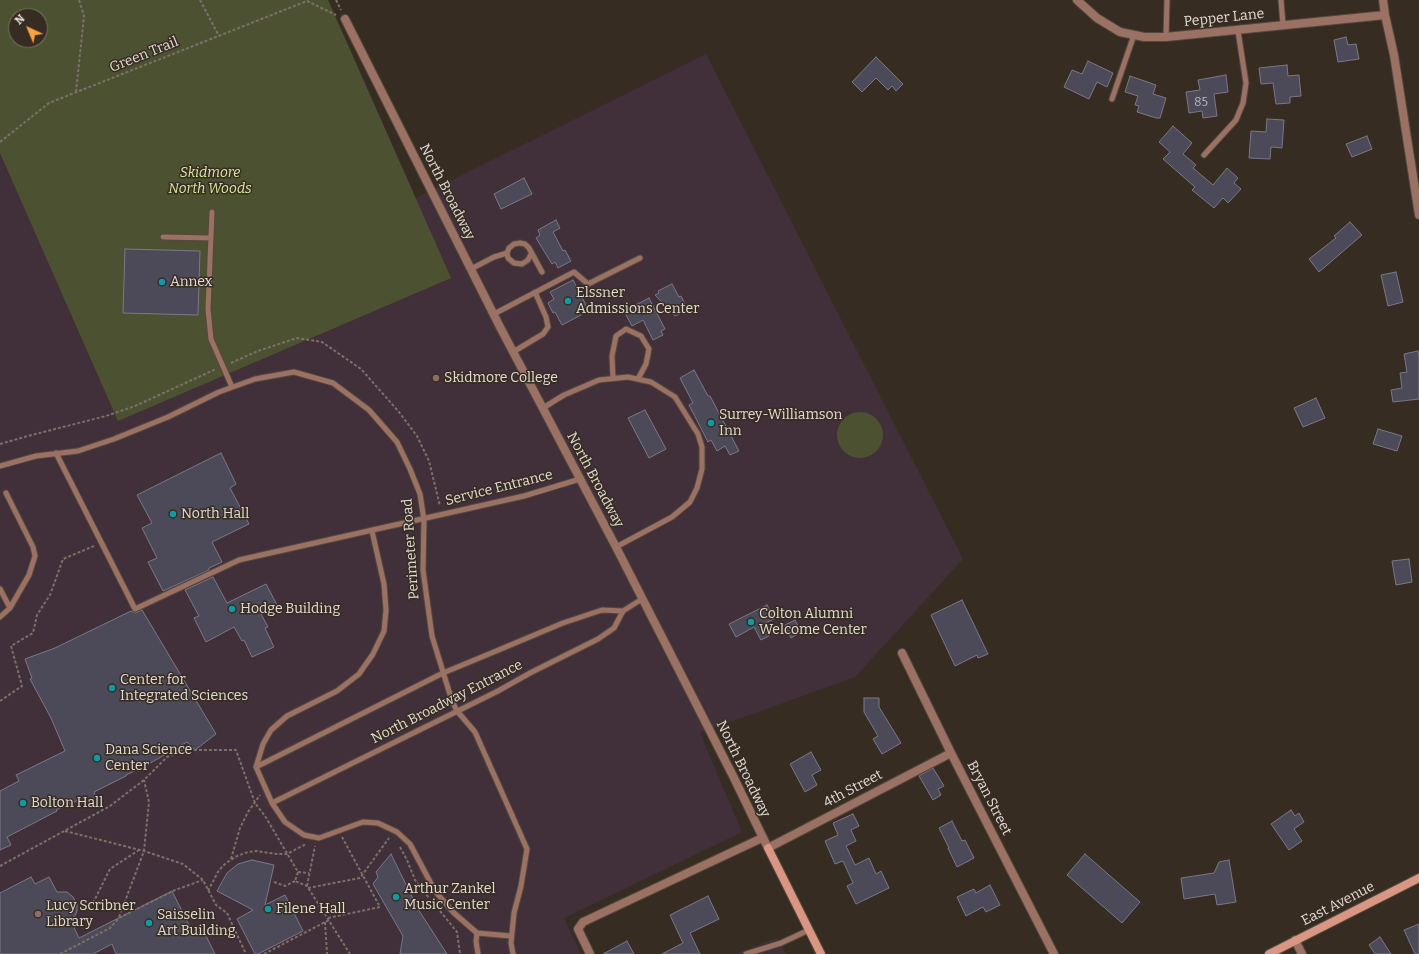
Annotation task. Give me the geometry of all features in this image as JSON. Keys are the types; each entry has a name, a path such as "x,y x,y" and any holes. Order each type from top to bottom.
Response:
{"street":[{"name":"Pepper Lane","path":"1077,0 1097,18 1120,32 1144,37 1166,38 1385,15"},
{"path":"1383,0 1394,55 1419,214"},
{"name":"North Broadway","path":"345,19 513,352 733,776 762,838 821,954"},
{"name":"Bryan Street","path":"902,653 951,753 1054,954"},
{"name":"4th Street","path":"768,848 951,753"},
{"path":"590,954 578,929 583,922 718,857 762,838"},
{"name":"East Avenue","path":"1269,954 1419,878"},
{"path":"1295,940 1302,954"}],"lane":[{"path":"1166,38 1167,0"},
{"path":"1281,0 1283,25"},
{"path":"1204,155 1236,120 1243,103 1246,83 1238,30"},
{"path":"1112,99 1134,35"},
{"path":"212,212 208,309 212,339 232,387"},
{"path":"163,237 211,238"},
{"path":"531,254 528,260 522,264 514,263 508,258 507,253 509,248 514,244 525,244 542,272"},
{"path":"471,269 494,257 507,253"},
{"path":"494,314 574,272 588,284 640,258"},
{"path":"513,352 544,334 548,327 546,317 536,292"},
{"path":"613,378 612,356 616,336 626,329 641,336 649,349 646,364 638,379"},
{"name":"Perimeter Road","path":"0,466 36,456 78,451 114,439 168,417 232,387 255,379 294,372 333,383 369,410 397,442 420,494 424,520 423,570 428,611 432,636 443,673 457,711 475,732 527,849 521,886 514,913 510,942 513,954"},
{"path":"543,408 564,395 599,380 628,377 651,382 675,397 698,434 702,446 702,469 697,488 690,502 672,518 616,548"},
{"path":"56,453 102,543"},
{"name":"Service Entrance","path":"102,543 135,609 239,560 424,520 524,496 580,480"},
{"path":"0,617 10,608 28,575 35,556 34,547 6,493"},
{"path":"372,531 384,584 386,610 384,631 373,654 359,674 337,691 287,716 272,730 263,744 256,767 272,803 285,822 304,835 320,838 363,822 378,823 397,832 410,844 435,891 454,913 477,933 511,936"},
{"path":"0,589 10,608"},
{"name":"North Broadway Entrance","path":"272,803 498,691 530,673 598,639 614,628 623,611 642,599"},
{"name":"North Broadway Entrance","path":"256,767 443,673 563,623 602,610 623,611"},
{"path":"746,954 782,943 809,930"},
{"path":"477,933 476,941 478,954"}],"path":[{"path":"76,92 84,16 79,0"},
{"path":"200,0 219,36"},
{"name":"Green Trail","path":"0,142 50,103 307,0 345,19"},
{"path":"0,444 106,416 135,406 258,351 297,338 322,342 361,370 399,412 417,436 429,461 442,515"},
{"path":"0,701 22,686 11,646 33,633 37,615 50,595 63,559 102,543"},
{"path":"0,866 110,806 144,780 167,757 185,748 195,750 236,750 255,803 265,816 298,872 295,881 285,886 274,882"},
{"path":"119,918 144,851 149,802 144,780"},
{"path":"231,859 240,828 248,812 265,787"},
{"path":"65,831 144,851 183,864 203,880 216,905 227,913 246,954"},
{"path":"264,954 328,919 380,907 339,832"},
{"path":"385,834 395,842"},
{"path":"342,838 349,836"},
{"path":"308,887 360,878 390,837"},
{"path":"208,891 219,870 231,859 248,852 256,851 287,854 305,844 315,846 319,845"},
{"path":"308,887 309,873 315,846"},
{"path":"399,846 407,860 415,880 431,901"},
{"path":"93,903 110,869 139,850"},
{"path":"298,872 309,873"},
{"path":"60,954 110,928 119,918 175,890 203,880"},
{"path":"295,881 308,887 350,954"},
{"path":"437,907 457,932 460,954"},
{"path":"325,922 327,954"}],"shaded area":[{"name":"Skidmore College","path":"0,0 328,0 416,198 706,54 963,559 855,677 700,733 742,832 564,918 581,954 0,954"},
{"path":"777,938 786,954 736,954 745,950"}],"green space":[{"name":"Skidmore North Woods","path":"0,0 328,0 451,278 118,421 0,153"},
{"path":"860,412 873,416 879,422 883,435 879,448 873,454 860,458 847,454 841,448 837,435 841,422 847,416"}],"building":[{"path":"1346,37 1348,45 1356,44 1359,59 1338,62 1334,40"},
{"path":"876,57 903,84 896,91 892,86 888,90 876,78 862,92 852,82"},
{"path":"1088,61 1113,73 1107,87 1097,82 1089,99 1064,87 1072,70 1082,74"},
{"path":"1287,65 1288,76 1299,75 1301,96 1290,97 1290,103 1276,104 1273,83 1261,84 1259,68"},
{"path":"1226,75 1228,92 1214,94 1217,116 1203,118 1202,111 1189,113 1186,92 1200,90 1198,80"},
{"path":"1130,76 1156,85 1153,94 1166,98 1160,118 1137,112 1139,106 1135,105 1138,96 1125,92"},
{"path":"1267,119 1284,120 1282,148 1271,147 1270,159 1249,158 1251,131 1266,132"},
{"path":"1173,126 1192,143 1183,154 1196,165 1193,168 1213,185 1227,168 1238,178 1234,183 1241,189 1228,203 1223,198 1214,208 1192,190 1195,187 1163,159 1170,152 1159,142"},
{"path":"1367,136 1372,149 1352,157 1346,144"},
{"path":"524,178 532,194 501,209 494,194"},
{"path":"556,220 560,228 553,232 563,251 565,250 571,261 558,268 555,262 552,264 536,238 540,235 538,230"},
{"path":"1350,222 1362,235 1319,272 1309,259 1336,238 1334,236"},
{"name":"Annex","path":"125,249 200,251 198,315 123,313"},
{"path":"1396,272 1403,302 1388,306 1381,275"},
{"name":"Elssner Admissions Center","path":"573,280 587,307 579,311 581,315 562,325 548,303 554,299 550,292"},
{"path":"672,284 679,297 681,296 688,310 675,316 655,295 659,293 658,291"},
{"path":"649,298 665,329 661,331 663,335 653,340 643,320 632,326 624,311"},
{"path":"1418,351 1419,399 1393,402 1391,390 1402,388 1400,373 1407,372 1404,354"},
{"name":"Surrey-Williamson Inn","path":"694,370 708,396 710,396 739,451 730,455 725,446 717,451 711,440 708,442 689,405 693,403 680,378"},
{"path":"1316,398 1325,418 1303,427 1294,408"},
{"path":"645,410 666,449 649,458 628,418"},
{"path":"1378,429 1402,436 1397,451 1373,444"},
{"name":"North Hall","path":"221,453 236,484 230,488 249,524 212,542 222,562 209,568 209,570 163,591 148,562 157,558 142,528 152,523 137,495"},
{"path":"1409,559 1412,582 1396,585 1392,561"},
{"name":"Hodge Building","path":"213,577 227,603 266,584 277,605 261,614 268,627 265,628 274,647 252,657 244,640 242,641 234,627 206,642 194,618 199,616 185,590"},
{"path":"962,600 988,654 978,658 977,655 955,666 931,615"},
{"name":"Colton Alumni Welcome Center","path":"767,605 774,619 763,624 769,636 761,640 754,627 736,637 729,624"},
{"name":"Center for Integrated Sciences","path":"142,610 216,734 195,750 187,742 147,765 94,792 96,797 87,801 85,797 56,810 57,811 7,837 11,845 0,850 0,791 19,781 16,775 65,751 51,718 30,679 32,678 25,659 55,648 131,611 135,613"},
{"path":"795,620 801,632 791,638 785,625"},
{"path":"864,698 879,698 879,707 901,743 882,754 873,739 878,736 864,712"},
{"path":"811,752 821,770 812,775 817,785 805,792 790,764"},
{"path":"933,768 944,786 938,789 941,795 933,800 919,776"},
{"path":"1291,810 1295,816 1299,813 1304,822 1294,829 1302,841 1289,850 1271,824"},
{"path":"853,814 859,826 851,830 856,841 846,846 855,865 869,858 876,874 881,871 889,888 856,904 847,886 853,883 843,861 835,864 825,841 838,835 833,823"},
{"path":"952,821 962,841 965,840 974,858 957,867 939,828"},
{"name":"Arthur Zankel Music Center","path":"391,854 418,909 447,954 400,954 403,936 373,884 378,877 376,872"},
{"path":"1085,854 1140,902 1122,923 1067,875"},
{"name":"Filene Hall","path":"252,860 274,865 265,905 285,895 303,931 258,954 255,954 237,919 253,910 217,891 227,873 238,864"},
{"path":"1229,860 1236,902 1217,905 1215,894 1184,899 1181,878 1214,873 1219,862"},
{"path":"31,877 35,884 49,877 57,892 67,892 73,897 77,904 77,911 72,923 79,938 172,891 194,935 203,930 215,954 116,954 112,944 93,954 0,954 0,893"},
{"path":"990,885 1000,905 986,912 983,907 966,916 957,897 974,889 976,893"},
{"path":"708,896 719,919 690,933 700,954 662,954 683,943 670,915"},
{"path":"1419,924 1419,954 1415,954 1404,930"},
{"path":"1380,937 1391,954 1375,954 1369,945"},
{"path":"627,941 634,954 603,954"}],"place":[{"name":"Annex","path":"162,282"},
{"name":"Elssner Admissions Center","path":"568,301"},
{"name":"Skidmore College","path":"436,378"},
{"name":"Surrey-Williamson Inn","path":"711,423"},
{"name":"North Hall","path":"173,514"},
{"name":"Hodge Building","path":"232,609"},
{"name":"Colton Alumni Welcome Center","path":"751,622"},
{"name":"Center for Integrated Sciences","path":"112,688"},
{"name":"Dana Science Center","path":"97,758"},
{"name":"Bolton Hall","path":"23,803"},
{"name":"Arthur Zankel Music Center","path":"396,897"},
{"name":"Filene Hall","path":"268,909"},
{"name":"Lucy Scribner Library","path":"38,914"},
{"name":"Saisselin Art Building","path":"149,923"}]}
